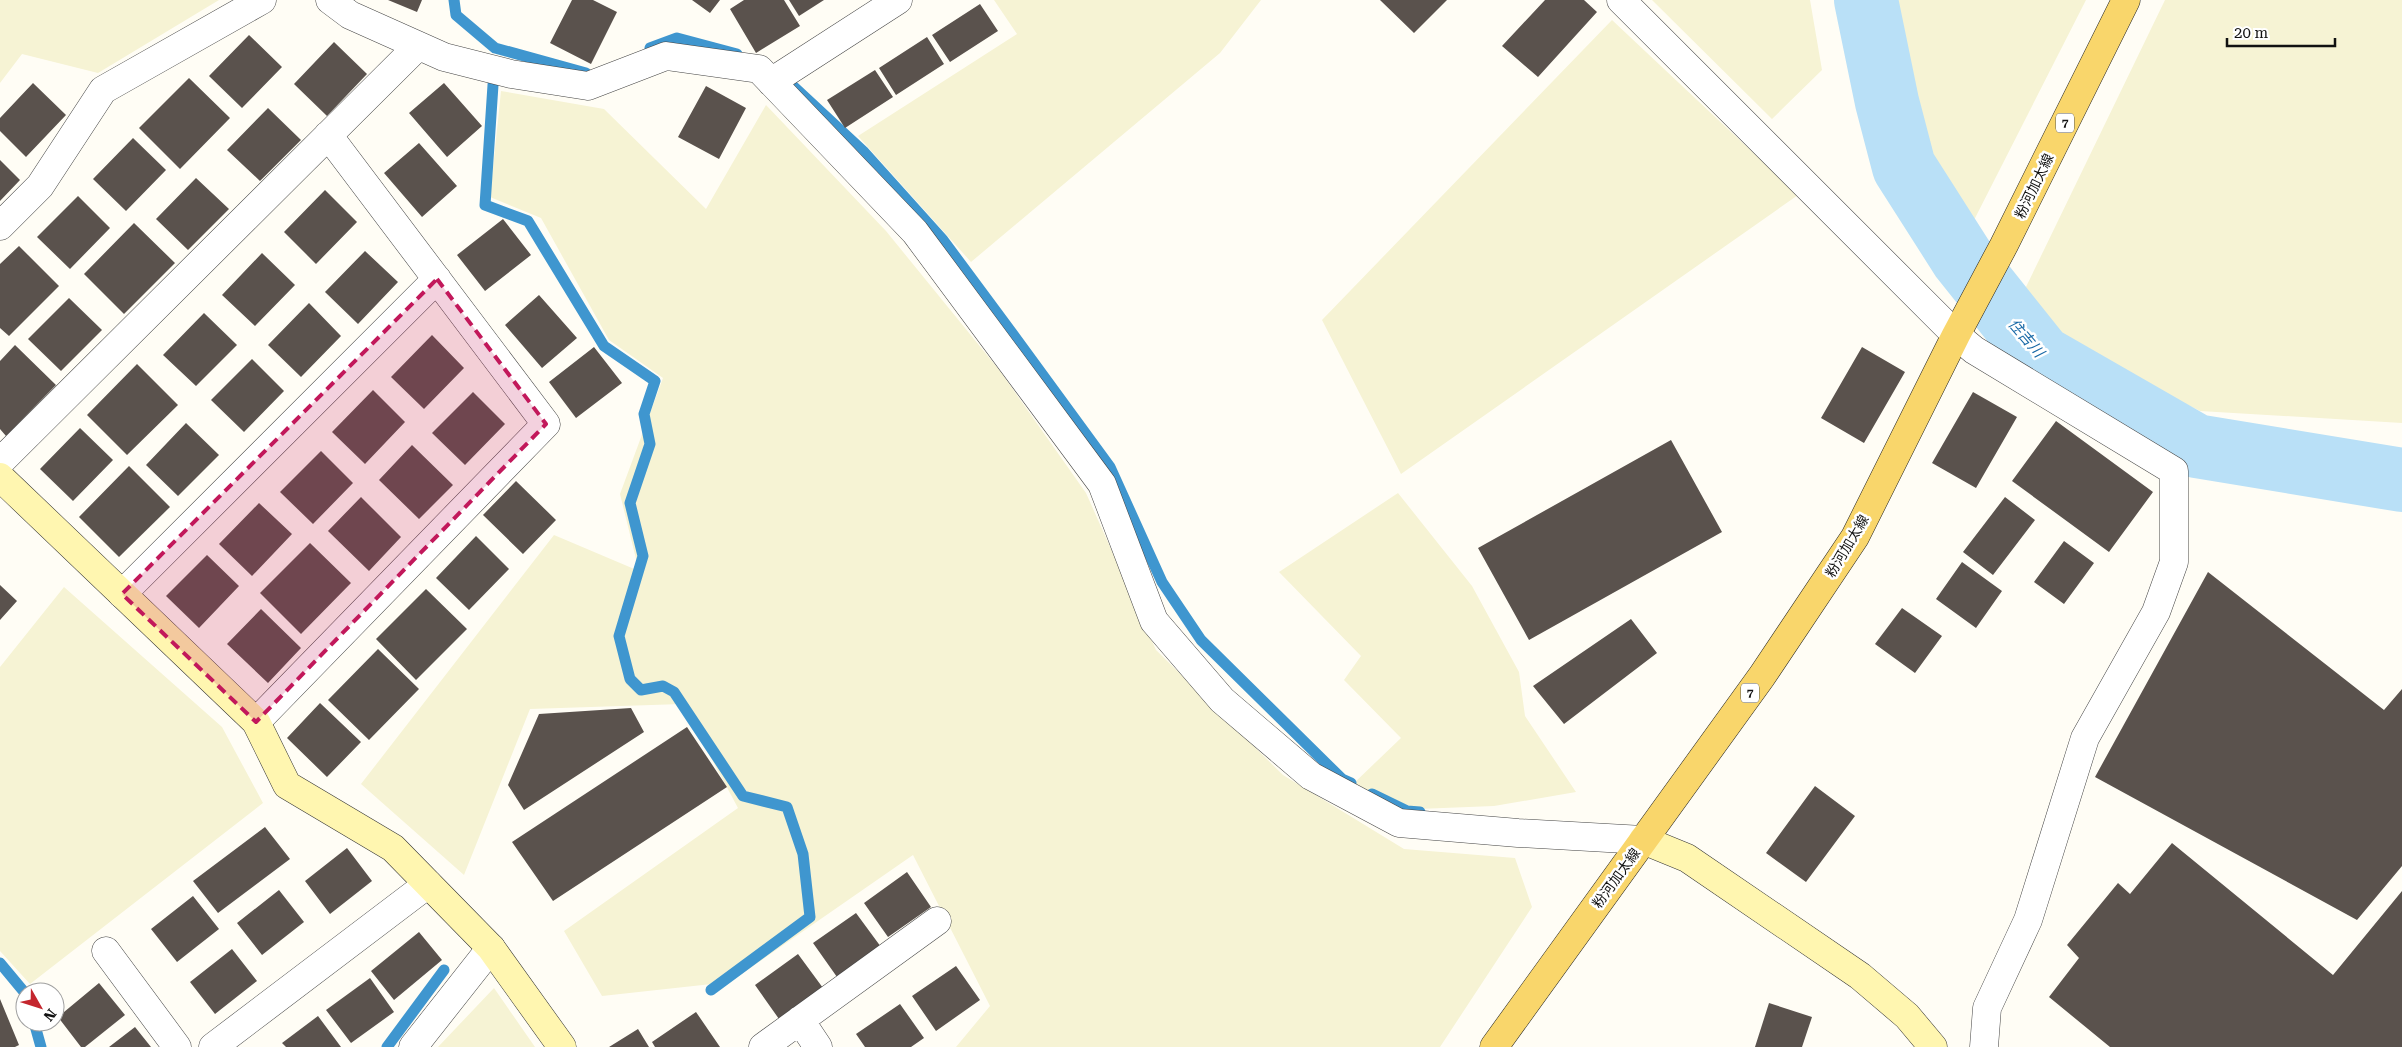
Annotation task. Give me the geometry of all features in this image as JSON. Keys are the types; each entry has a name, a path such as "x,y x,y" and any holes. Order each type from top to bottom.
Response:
{"main road":[{"name":"粉河加太線","path":"1494,1047 1762,676 1855,537 2126,0"}],"street":[{"path":"0,226 40,186 102,90 262,0"},
{"path":"330,0 350,15 444,57 511,74 588,86 666,56 759,69 915,232 1102,484 1154,621 1222,700 1311,776 1400,823 1518,833 1643,840 1687,858 1860,976 1907,1016 1933,1047"},
{"path":"771,82 898,0"},
{"path":"1621,0 1962,325 1974,350 2174,471 2174,562 2156,612 2085,738 2028,920 1988,1008 1984,1047"},
{"path":"418,46 328,135 1,477 256,722 287,785 393,848 491,948 562,1047"},
{"path":"256,722 546,424 328,135"},
{"path":"122,594 437,279"},
{"path":"213,1047 428,884"},
{"path":"764,1047 937,921"},
{"path":"413,1047 491,948"},
{"path":"106,951 177,1047"},
{"path":"800,1020 818,1047"}],"highlighted area":[{"path":"437,279 546,424 256,722 122,594"}],"shaded area":[{"path":"0,0 219,0 98,73 22,54 0,83"},
{"path":"994,0 1261,0 1220,53 971,262 858,136 1017,34"},
{"path":"1652,0 1810,0 1822,70 1772,119"},
{"path":"1892,0 2086,0 1971,226 1924,165"},
{"path":"2165,0 2402,0 2402,423 2200,411 2065,344 2025,289"},
{"path":"1612,20 1798,195 1401,474 1322,320"},
{"path":"501,91 604,109 706,209 766,105 886,231 1000,371 1086,493 1156,650 1283,775 1404,849 1515,858 1532,907 1440,1047 956,1047 990,1006 913,855 730,982 602,996 564,931 738,808 682,704 530,709 464,875 361,784 554,535 639,571 620,494 663,378 609,340 541,218 490,197"},
{"path":"1398,493 1472,586 1519,672 1525,716 1576,792 1494,806 1418,809 1352,785 1401,738 1344,680 1361,656 1279,572"},
{"path":"64,587 222,727 263,803 33,982 28,982 0,951 0,667"},
{"path":"494,988 535,1047 438,1047"}],"building":[{"path":"388,0 422,0 417,12"},
{"path":"572,0 593,0 617,12 591,64 550,43"},
{"path":"692,0 720,0 710,13"},
{"path":"744,0 784,0 800,26 756,53 730,9"},
{"path":"789,0 824,0 799,16"},
{"path":"1380,0 1447,0 1414,33"},
{"path":"1545,0 1584,0 1597,12 1538,77 1502,46"},
{"path":"980,4 998,31 950,62 932,35"},
{"path":"249,35 282,67 242,108 209,76"},
{"path":"927,37 944,64 896,95 879,68"},
{"path":"334,42 367,74 327,116 294,84"},
{"path":"875,70 893,97 845,128 827,100"},
{"path":"189,78 230,118 180,169 139,128"},
{"path":"33,83 66,115 26,157 0,131 0,118"},
{"path":"444,83 482,126 447,157 409,113"},
{"path":"706,86 746,108 719,159 678,137"},
{"path":"268,108 301,140 260,181 227,150"},
{"path":"133,138 166,170 126,211 93,179"},
{"path":"419,143 457,186 422,217 384,173"},
{"path":"0,160 20,180 0,201"},
{"path":"196,178 229,209 188,250 156,219"},
{"path":"325,190 357,222 316,264 284,232"},
{"path":"78,196 110,228 70,269 37,237"},
{"path":"503,219 531,255 485,291 457,255"},
{"path":"134,223 175,263 124,314 84,274"},
{"path":"19,246 59,286 9,336 0,328 0,264"},
{"path":"365,251 398,282 358,324 325,292"},
{"path":"262,253 295,285 255,326 222,295"},
{"path":"539,295 577,338 542,368 505,325"},
{"path":"69,298 102,330 61,371 28,339"},
{"path":"309,303 341,336 301,377 268,345"},
{"path":"204,313 237,345 196,386 163,355"},
{"path":"432,335 464,368 424,409 391,377"},
{"path":"15,345 56,385 6,436 0,429 0,361"},
{"path":"594,347 622,383 576,418 549,382"},
{"path":"1862,347 1905,372 1864,443 1821,418"},
{"path":"252,359 284,391 244,432 211,400"},
{"path":"137,364 178,405 127,455 87,415"},
{"path":"373,390 405,422 365,464 332,432"},
{"path":"473,392 505,424 465,465 432,433"},
{"path":"1973,392 2017,417 1976,488 1932,463"},
{"path":"2056,421 2153,492 2109,552 2012,481"},
{"path":"186,423 219,455 178,496 146,465"},
{"path":"80,428 113,460 73,501 40,469"},
{"path":"1671,440 1722,532 1529,640 1478,548"},
{"path":"412,445 453,485 419,519 379,480"},
{"path":"321,451 353,483 313,524 280,492"},
{"path":"129,466 170,507 119,557 79,517"},
{"path":"516,481 556,520 523,554 483,515"},
{"path":"361,497 401,537 369,571 328,531"},
{"path":"2005,497 2035,520 1993,575 1963,552"},
{"path":"259,503 292,534 252,576 219,544"},
{"path":"476,536 509,569 469,610 436,578"},
{"path":"2064,541 2094,563 2064,604 2034,582"},
{"path":"310,543 351,583 301,634 260,593"},
{"path":"207,555 239,586 199,628 166,596"},
{"path":"1962,562 2002,591 1976,628 1936,599"},
{"path":"2208,572 2384,710 2402,689 2402,866 2357,920 2095,777"},
{"path":"0,585 17,601 0,620"},
{"path":"426,589 467,629 416,680 376,639"},
{"path":"1902,608 1942,636 1915,673 1875,644"},
{"path":"261,609 301,648 268,683 227,644"},
{"path":"1631,619 1657,653 1564,724 1533,686"},
{"path":"378,649 419,689 369,740 328,700"},
{"path":"320,703 361,742 327,777 287,738"},
{"path":"631,708 644,732 524,810 508,785 539,714"},
{"path":"687,727 727,787 553,901 512,842"},
{"path":"1815,786 1855,816 1806,882 1766,853"},
{"path":"265,827 290,859 218,913 193,881"},
{"path":"2172,843 2333,975 2402,891 2402,1047 2110,1047 2049,997 2079,958 2067,945 2118,883 2130,894"},
{"path":"347,848 372,881 330,914 305,881"},
{"path":"907,872 931,907 888,937 864,903"},
{"path":"279,890 304,922 262,955 237,923"},
{"path":"193,896 219,929 177,962 151,929"},
{"path":"856,913 881,947 837,977 813,943"},
{"path":"419,932 442,960 394,1000 371,971"},
{"path":"232,949 257,981 215,1014 190,982"},
{"path":"798,954 823,988 779,1019 755,985"},
{"path":"956,966 980,1000 936,1031 912,996"},
{"path":"370,978 394,1012 351,1043 326,1010"},
{"path":"99,983 125,1015 85,1047 81,1047 65,1026 65,1011"},
{"path":"0,999 19,1045 15,1047 0,1047"},
{"path":"1769,1003 1812,1017 1802,1047 1755,1047"},
{"path":"900,1004 924,1038 911,1047 865,1047 856,1034"},
{"path":"696,1012 720,1047 655,1047 652,1042"},
{"path":"318,1016 341,1047 286,1047 282,1043"},
{"path":"135,1027 151,1047 109,1047"},
{"path":"638,1029 649,1047 609,1047"}],"waterway":[{"path":"454,0 456,15 495,48 586,73"},
{"name":"住吉川","path":"1866,0 1887,102 1904,167 1962,258 2041,357 2196,446 2402,480"},
{"path":"650,48 677,38 737,54"},
{"path":"494,70 485,205 528,221 604,346 655,381 644,414 650,444 630,503 643,556 619,636 630,679 641,690 663,686 674,692 743,796 787,807 803,854 810,917 711,990"},
{"path":"793,86 863,151 943,240 1012,333 1110,467 1162,582 1201,640 1342,779 1351,783"},
{"path":"1372,794 1407,811 1420,812"},
{"path":"0,963 16,982"},
{"path":"387,1047 444,970"},
{"path":"37,1032 41,1047"}]}
